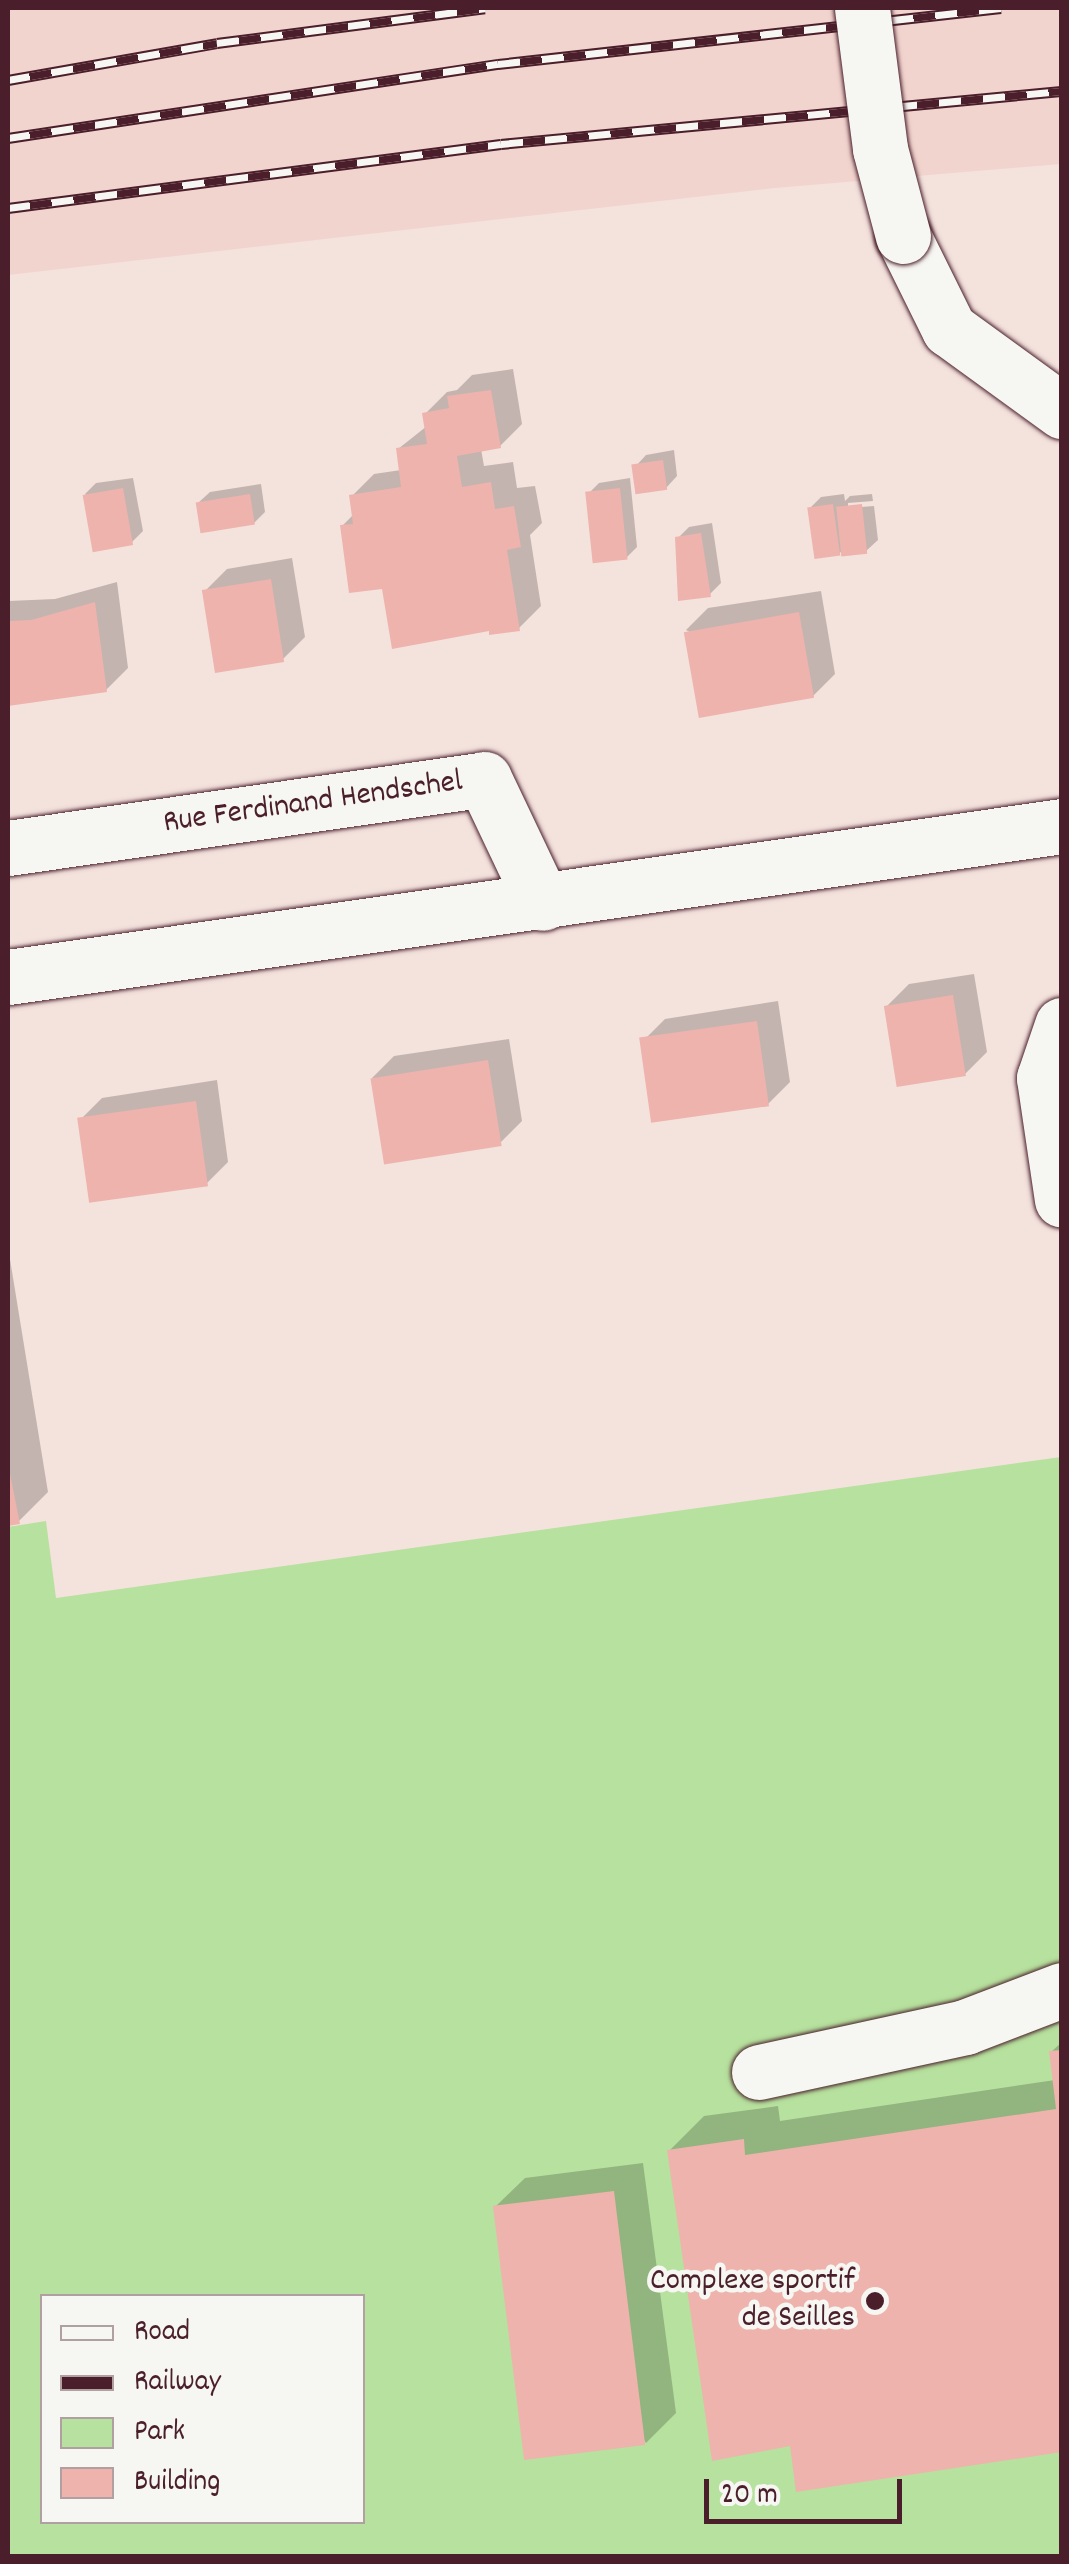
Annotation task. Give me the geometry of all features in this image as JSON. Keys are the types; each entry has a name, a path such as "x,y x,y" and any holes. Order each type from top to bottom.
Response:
{"street":[{"path":"862,8 880,149 902,236 949,329 1062,411"},
{"name":"Rue Ferdinand Hendschel","path":"8,848 484,779 543,902"},
{"path":"8,977 1062,826"},
{"path":"1062,1025 1044,1078 1062,1200"},
{"path":"759,2072 965,2027 1062,1990"}],"shaded area":[{"path":"8,8 1061,8 1061,164 775,188 8,275"}],"green space":[{"path":"1061,1457 1061,2556 8,2556 8,1527 46,1521 56,1598"}],"building":[{"path":"491,390 501,448 457,456 462,487 491,482 495,509 514,506 521,547 507,550 520,631 489,635 489,631 392,649 382,589 349,593 340,525 353,524 349,495 401,487 396,448 427,444 422,413 449,408 447,396"},
{"path":"663,460 667,490 635,494 631,464"},
{"path":"123,488 133,545 93,552 83,495"},
{"path":"620,488 628,560 593,563 585,492"},
{"path":"250,494 255,525 201,533 196,503"},
{"path":"833,504 840,555 814,559 807,508"},
{"path":"862,504 867,554 841,556 836,507"},
{"path":"701,533 711,597 678,601 675,537"},
{"path":"271,579 284,662 215,673 202,590"},
{"path":"95,602 107,692 8,706 8,621 31,620"},
{"path":"799,612 814,698 699,718 684,632"},
{"path":"953,995 966,1076 897,1087 884,1006"},
{"path":"757,1021 769,1106 651,1123 639,1038"},
{"path":"488,1060 502,1146 384,1165 370,1079"},
{"path":"196,1101 208,1186 89,1203 77,1118"},
{"path":"8,1464 20,1524 8,1526"},
{"name":"Complexe sportif de Seilles","path":"1062,2050 1062,2452 796,2492 790,2446 712,2461 667,2150 744,2139 745,2155 1056,2109 1049,2051"},
{"path":"614,2191 645,2445 524,2460 493,2206"}],"railway":[{"path":"8,80 217,43 485,8"},
{"path":"8,138 498,64 1001,8"},
{"path":"8,208 501,144 1062,91"}],"place":[{"name":"Complexe sportif de Seilles","path":"875,2301"}]}
